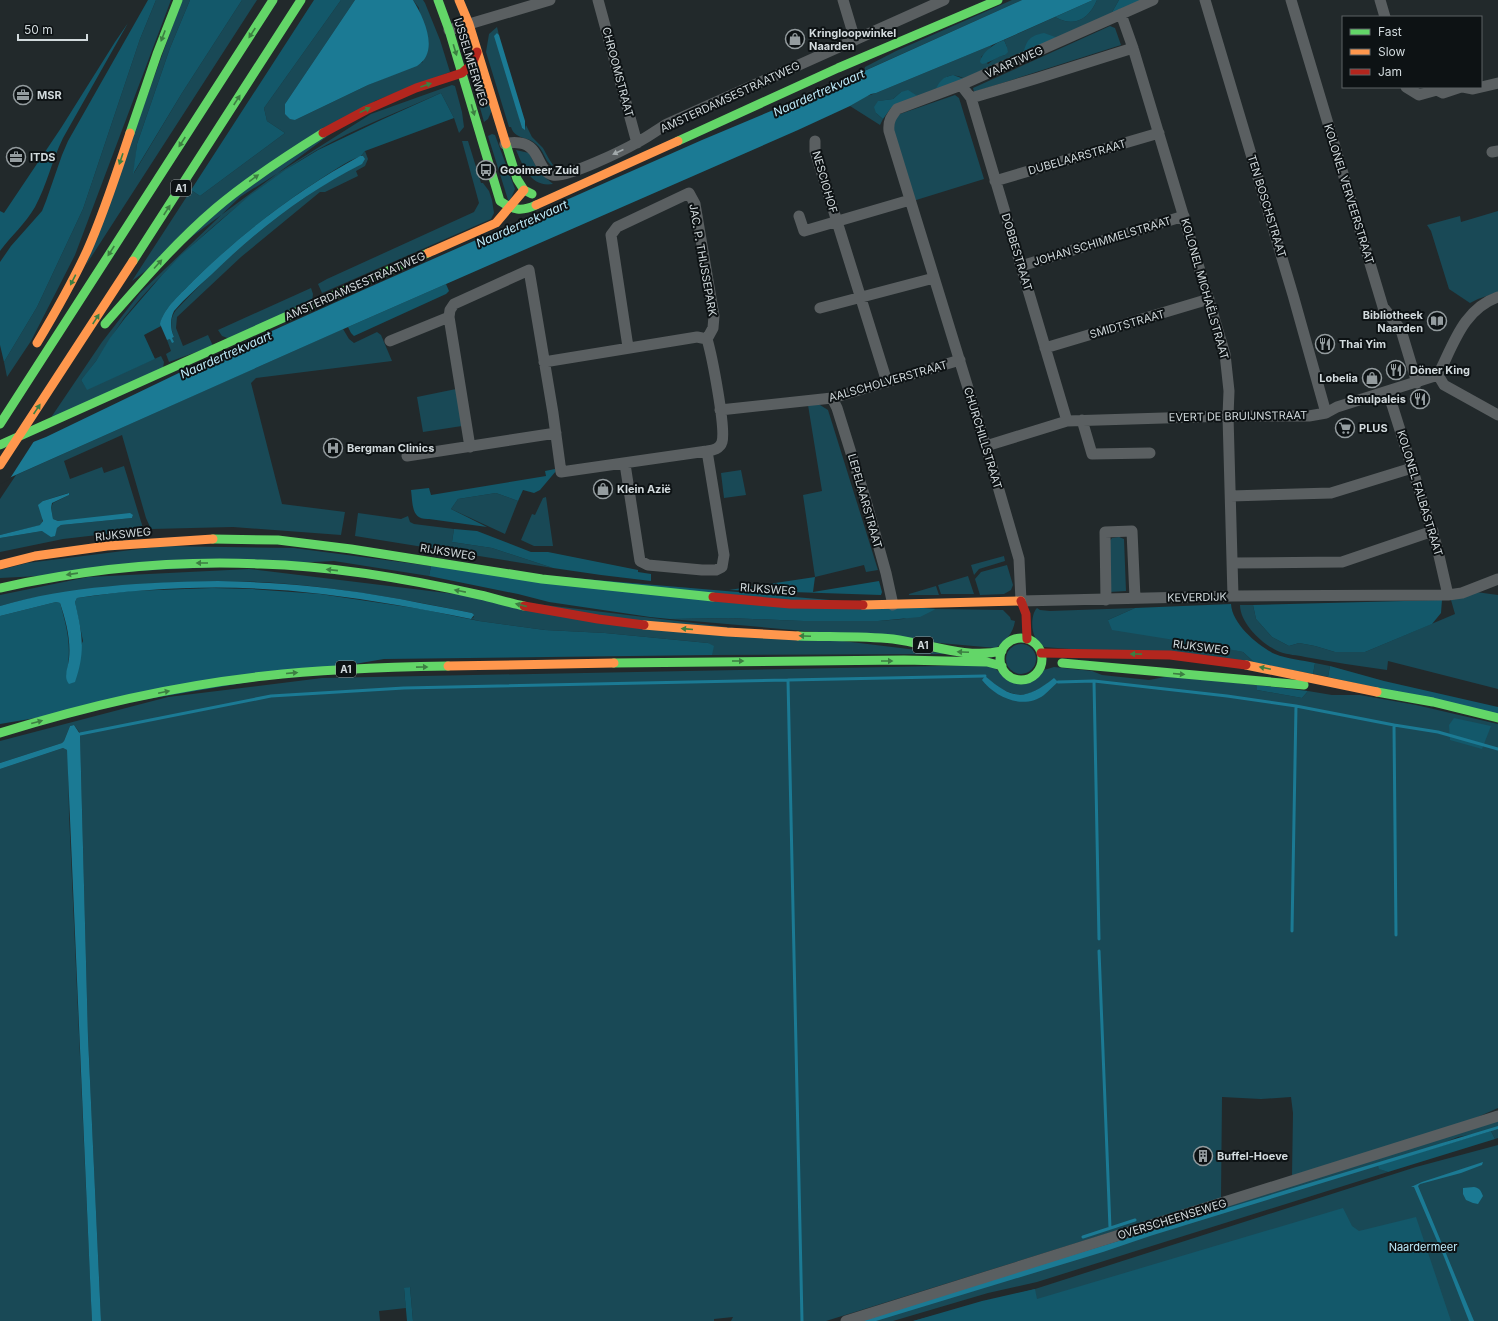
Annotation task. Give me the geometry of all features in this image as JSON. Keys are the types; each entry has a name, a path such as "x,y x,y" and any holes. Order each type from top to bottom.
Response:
{"main road":[{"path":"33,349 73,280 100,218 156,56 178,0"},
{"name":"A1","path":"0,424 273,0"},
{"name":"A1","path":"0,465 60,375 301,0"},
{"name":"IJSSELMEERWEG","path":"438,0 462,73 489,127 505,144 517,179 524,190"},
{"name":"IJSSELMEERWEG","path":"459,0 469,24 477,52 500,201 510,208"},
{"name":"AMSTERDAMSESTRAATWEG","path":"553,198 838,68 998,0"},
{"path":"462,73 472,64 477,52"},
{"name":"A1","path":"60,375 166,255 216,208 272,165 316,136 366,110 416,88 462,73"},
{"path":"524,190 535,196 553,198"},
{"name":"AMSTERDAMSESTRAATWEG","path":"0,445 496,224 524,190"},
{"path":"510,208 525,210 553,198"},
{"path":"0,417 20,376"},
{"name":"RIJKSWEG","path":"0,565 35,556 107,546 204,539 278,540 351,549 542,579 657,592 790,604 893,604"},
{"name":"A1","path":"0,588 57,577 152,565 267,564 346,571 461,592 545,610 650,626 726,632 896,640 956,652 984,653 1002,650"},
{"name":"KEVERDIJK","path":"893,604 1021,601"},
{"name":"CHURCHILLSTRAAT","path":"1017,619 1021,601"},
{"name":"CHURCHILLSTRAAT","path":"1021,601 1026,614 1027,639"},
{"path":"1016,634 1027,639 1038,647 1048,664 1032,676 1024,679 1017,679 1004,671 1000,660 1002,650 1016,634"},
{"name":"RIJKSWEG","path":"1041,654 1170,655 1249,665 1355,688 1434,702 1498,718"},
{"name":"A1","path":"0,733 28,724 105,704 183,688 263,676 320,671 384,668 699,661 942,661 987,662 1002,666"},
{"name":"RIJKSWEG","path":"1048,664 1070,664 1355,688"}],"street":[{"path":"449,30 550,0"},
{"name":"CHROOMSTRAAT","path":"598,0 637,143"},
{"path":"843,0 855,40"},
{"name":"AMSTERDAMSESTRAATWEG","path":"505,144 511,142 527,144 536,153 545,170 551,175 558,176 575,172 637,143 666,124 944,0"},
{"name":"VAARTWEG","path":"889,131 890,118 897,109 961,86 1153,0"},
{"name":"TEN BOSCHSTRAAT","path":"1205,0 1293,295 1326,413"},
{"name":"KOLONEL VERVEERSTRAAT","path":"1290,0 1383,307 1401,330 1417,383"},
{"path":"1382,1 1385,16"},
{"name":"KOLONEL MICHAËLSTRAAT","path":"1121,14 1133,48 1225,354 1229,391 1228,416 1233,596"},
{"name":"VAARTWEG","path":"971,98 1133,48"},
{"path":"1482,87 1498,82"},
{"name":"DOBBESTRAAT","path":"961,86 971,98 1067,421"},
{"path":"1408,88 1419,95 1437,90 1443,93 1459,88"},
{"name":"CHURCHILLSTRAAT","path":"889,131 960,360 1019,559 1021,601"},
{"name":"DUBELAARSTRAAT","path":"995,181 1159,133"},
{"name":"NESCIOHOF","path":"815,141 815,151 887,382"},
{"name":"JAC. P. THIJSSEPARK","path":"628,347 611,235 617,227 689,193 695,204 714,316 713,328 707,339"},
{"path":"837,222 910,200"},
{"name":"NESCIOHOF","path":"800,216 804,231 837,222"},
{"name":"JOHAN SCHIMMELSTRAAT","path":"1021,266 1184,216"},
{"path":"470,447 449,317 450,310 454,304 529,270 561,472 707,451 716,449 722,444 723,435 720,410 707,339 697,337 628,347 544,362"},
{"path":"820,308 934,278"},
{"path":"1498,297 1481,306 1466,319 1438,375 1444,386 1498,415"},
{"name":"SMIDTSTRAAT","path":"1046,348 1209,299"},
{"path":"390,341 449,317"},
{"name":"AALSCHOLVERSTRAAT","path":"720,410 832,398 960,360"},
{"name":"EVERT DE BRUIJNSTRAAT","path":"986,446 1067,421 1228,416 1309,416 1326,413 1337,407 1417,383 1438,375"},
{"name":"KOLONEL FALBASTRAAT","path":"1388,392 1420,489 1445,576 1448,595"},
{"name":"LEPELAARSTRAAT","path":"832,398 837,408 866,501 893,604"},
{"path":"1082,420 1092,454 1150,453"},
{"path":"407,456 556,433"},
{"path":"625,464 640,561 648,566 716,570 722,567 724,555 707,451"},
{"path":"1230,496 1331,493 1412,468"},
{"path":"1106,600 1105,532 1132,531 1135,598"},
{"path":"1232,563 1342,562 1432,532"},
{"name":"KEVERDIJK","path":"1021,601 1233,596 1448,595 1462,594 1498,579"},
{"name":"OVERSCHEENSEWEG","path":"846,1321 1498,1116"}],"green space":[{"path":"148,0 156,0 140,39 83,209 37,307 4,362 0,345 0,262 11,246 42,211 68,141"},
{"path":"156,0 171,0 75,255 31,341 7,377 4,362 37,307 83,209 140,39"},
{"path":"182,0 190,0 170,48 137,144 134,173 182,93 242,0 257,0 86,265"},
{"path":"190,0 242,0 182,93 133,174 137,144 170,48"},
{"path":"314,0 341,0 264,108 267,121 285,133 200,196 191,190"},
{"path":"341,0 355,0 285,104 295,120 368,85 423,62 419,8 413,0 423,0 425,3 440,40 450,72 375,101 132,281 191,190 200,196 285,133 267,121 264,108"},
{"path":"1012,0 1022,0 864,71 865,67 896,51"},
{"path":"1093,0 1097,0 1094,7 1085,17 1080,20 1068,22 1055,17"},
{"path":"1097,0 1119,0 1111,14 967,80 961,77 951,76 944,79 934,92 919,97 901,92 893,99 879,101 876,113 883,119 880,125 850,106 867,96 992,45 981,57 988,64 997,57 1005,55 1007,47 1004,40 1055,17 1068,22 1080,20 1090,12"},
{"path":"1119,0 1143,0 1111,14"},
{"path":"128,23 63,138 35,207 27,219 0,251 0,211 4,213 61,128"},
{"path":"1110,26 1115,28 1121,45 974,92 973,88"},
{"path":"497,27 499,35 497,33 522,128 525,129 526,125 532,137 543,148 553,165 552,166 547,161 539,146 515,134 511,127 509,127 486,52 489,34"},
{"path":"1044,33 1058,38 1023,54 1029,39"},
{"path":"1004,40 1008,52 1005,55 982,64 980,62 981,58 989,48"},
{"path":"477,62 492,110 488,119 484,122 470,72"},
{"path":"953,75 967,80 934,92 941,80"},
{"path":"452,85 455,86 462,112 464,127 459,133 454,118 441,93 363,127 317,150 268,183 222,219 196,242 146,292 124,318 96,361 81,380 87,389 161,356 164,362 163,368 50,419 102,342 140,293 240,197 371,114"},
{"path":"908,90 919,97 891,108 883,119 876,113 874,107 878,101 893,99 901,92"},
{"path":"441,93 454,118 365,151 361,156 349,161 299,193 251,229 206,268 168,309 161,320 161,326 144,335 155,359 87,390 81,380 96,361 110,338 125,318 181,255 249,196 285,170 318,150"},
{"path":"955,95 959,98 984,179 913,201 893,136 895,118 900,114"},
{"path":"492,134 495,135 515,189 509,203 488,136"},
{"path":"462,141 468,141 481,183 483,183 489,191 494,213 491,219 322,293 318,284 327,279 474,212 479,203"},
{"path":"516,150 529,153 539,172 553,184 539,183 533,179 525,169"},
{"path":"365,151 368,159 365,166 356,171 358,176 325,192 320,192 241,257 177,317 176,328 183,346 208,335 213,346 169,362 166,354 171,351 167,340 174,337 171,323 176,310 240,248 286,210 311,193 362,163 363,156 361,156"},
{"path":"1498,211 1498,292 1470,303 1449,289 1431,231 1427,225 1460,216 1461,222"},
{"path":"446,284 449,291 446,294 354,336 348,327"},
{"path":"311,288 313,294 312,302 230,339 222,336 218,330"},
{"path":"343,329 349,339 354,343 377,332 381,335 392,361 256,378 251,383 282,504 345,512 341,535 233,527 151,529 146,518 122,435 64,461 70,479 102,467 104,473 124,466 143,528 141,530 63,539 0,552 0,538 42,531 55,533 57,528 61,525 132,518 133,515 58,521 53,519 51,508 53,503 69,495 68,493 43,501 43,517 41,525 0,535 0,499 16,475"},
{"path":"456,389 462,426 423,432 417,397"},
{"path":"808,405 820,405 828,410 878,570 866,572 864,565 815,577 803,495 822,491"},
{"path":"555,469 556,471 540,490 534,493 523,490 518,501 496,493 458,499 451,509 487,527 423,519 416,514 414,510 411,490 429,488 431,495 546,476 545,471"},
{"path":"741,470 746,495 724,498 721,473"},
{"path":"496,493 518,501 505,534 451,509 458,499"},
{"path":"546,497 553,546 534,546 521,540 532,514 535,515 543,498"},
{"path":"358,513 401,519 408,516 410,522 414,524 454,529 452,542 492,548 553,568 355,536"},
{"path":"454,529 477,531 531,552 548,552 638,570 638,572 651,574 651,581 553,568 492,548 452,542"},
{"path":"1119,537 1124,539 1126,591 1109,592 1108,543 1112,538"},
{"path":"163,546 294,548 431,566 429,576 334,561 0,578 0,570 27,563"},
{"path":"1004,556 1005,561 979,569 974,575 971,565"},
{"path":"1007,565 1013,585 1011,590 1004,594 980,595 975,579 981,572"},
{"path":"431,566 936,609 920,617 878,621 803,621 729,618 670,619 549,602 518,594 429,576"},
{"path":"249,569 950,654 712,655 708,643 605,633 545,630 479,621 471,619 474,617 472,613 394,598 341,590 262,582 223,581 144,584 52,595 0,606 0,595 88,577"},
{"path":"968,576 974,594 941,594 938,585"},
{"path":"815,577 813,592 879,581 882,592 881,595 729,590"},
{"path":"936,586 939,595 909,595 909,594"},
{"path":"213,588 320,594 421,609 479,621 545,630 605,633 708,643 714,646 712,655 384,659 0,724 0,616 56,602 60,603 69,648 66,677 83,641 75,602 77,598 130,591"},
{"path":"1476,592 1498,595 1498,689 1388,661 1387,670 1283,653 1260,640 1248,627 1241,612 1240,605 1253,605 1256,619 1272,637 1289,646 1299,643 1335,652 1365,652 1455,614 1451,600"},
{"path":"1442,600 1441,613 1432,624 1365,652 1335,652 1299,643 1289,646 1272,637 1256,619 1253,605"},
{"path":"1231,604 1232,612 1241,626 1247,634 1261,646 1280,656 1315,663 1313,674 1255,663 1243,652 1112,630 1108,620 1135,608"},
{"path":"1037,608 1040,610 1050,611 1135,608 1108,620 1243,652 1255,663 1044,647 1037,641 1033,630 1032,622"},
{"path":"936,609 1003,610 1011,620 1015,621 1013,630 996,648 670,619 729,618 803,621 878,621 903,619"},
{"path":"1021,644 1032,648 1036,659 1032,670 1021,674 1010,670 1006,659 1010,648"},
{"path":"1315,663 1330,666 1328,677 1313,674"},
{"path":"991,665 1009,680 1022,683 1032,681 1044,670 1054,667 1092,671 1102,675 1149,680 1170,676 1257,685 1257,690 1302,698 1308,691 1332,695 1360,695 1416,705 1498,724 1498,1108 1471,1120 1292,1176 1293,1113 1291,1097 1261,1099 1222,1097 1221,1198 826,1321 731,1321 733,1317 714,1319 714,1321 413,1321 410,1287 404,1289 406,1308 379,1311 380,1321 101,1321 88,1037 80,733 74,725 70,726 62,743 0,763 0,741 168,697 322,678","holes":["1054,679 1028,701 985,684 1013,694 1026,694 1043,687"]},
{"path":"1330,666 1384,681 1498,707 1498,715 1328,677"},
{"path":"1257,685 1308,691 1302,698 1257,690"},
{"path":"1454,718 1491,726 1482,749 1450,740 1449,725"},
{"path":"63,748 67,750 68,754 69,814 92,1321 0,1321 0,769"},
{"path":"1498,1119 1498,1138 1495,1139 1491,1131 1458,1137 1380,1169 1388,1172 1037,1282 988,1293 893,1321 870,1321 1005,1273"},
{"path":"1491,1131 1495,1139 1388,1172 1379,1169 1378,1165"},
{"name":"Naardermeer","path":"1498,1145 1498,1321 913,1321 1035,1289 1416,1167"},
{"name":"Naardermeer","path":"1343,1208 1352,1226 1359,1231 1416,1217 1451,1321 913,1321 982,1301 1035,1289 1037,1299"},
{"path":"410,1287 413,1321 407,1321 404,1288"}],"water":[{"path":"355,0 413,0 422,16 428,34 428,52 424,60 417,66 368,85 295,120 290,119 285,114 285,104"},
{"name":"Naardertrekvaart","path":"1022,0 1093,0 992,45 871,94 850,106 798,130 348,327 0,482 0,455 46,437 183,371 363,290 702,140 840,82"},
{"path":"497,33 499,35 525,121 525,130 522,128 494,36"},
{"path":"360,156 363,156 365,159 362,164 321,187 282,214 246,243 192,293 174,311 171,324 174,337 172,338 174,342 172,343 170,339 167,340 160,324 162,318 169,306 193,281 232,245 272,212 337,169"},
{"path":"69,493 69,495 52,503 51,508 53,519 58,521 130,513 133,515 132,518 61,525 57,528 55,536 51,537 42,531 0,538 0,535 40,525 43,521 38,505 43,501"},
{"path":"218,581 278,583 337,589 412,601 472,613 474,615 471,619 359,599 322,594 261,589 169,589 77,598 75,602 80,623 82,651 81,661 75,682 69,684 66,675 69,659 69,638 60,603 56,602 0,616 0,606 52,594 108,586"},
{"path":"985,676 1004,690 1019,695 1035,691 1054,678 1058,682 1044,695 1028,702 1019,702 1002,697 995,692 982,680"},
{"path":"74,725 80,734 88,1037 101,1321 92,1321 67,750 63,748 0,769 0,763 62,743 70,726"},
{"path":"1498,1126 1498,1129 1150,1236 1103,1252 876,1321 862,1321 1016,1272"},
{"path":"1483,1162 1482,1165 1461,1173 1420,1184 1418,1186 1474,1321 1469,1321 1414,1187 1411,1187"},
{"path":"1474,1187 1480,1190 1483,1196 1478,1204 1466,1200 1463,1194 1463,1188"}],"pier":[{"path":"36,438 9,480 0,484 0,453"}],"waterway":[{"path":"802,1321 788,680 985,676"},
{"path":"80,734 271,696 404,688 788,680"},
{"path":"1094,681 1099,939"},
{"path":"1058,682 1094,681 1227,696 1296,706 1394,725"},
{"path":"1292,931 1296,706"},
{"path":"1396,935 1394,725 1438,732 1498,749"},
{"path":"1099,951 1110,1228"},
{"path":"1083,1237 1135,1220"}],"traffic: fast":[{"path":"130,133 157,54 178,0"},
{"path":"0,424 273,0"},
{"path":"133,261 301,0"},
{"path":"438,0 449,30 500,201 517,209 526,209 536,205"},
{"path":"678,141 838,68 998,0"},
{"path":"105,324 172,250 201,221 241,188 295,150 323,133"},
{"path":"506,144 517,179 524,190 532,194"},
{"path":"0,445 428,253"},
{"path":"213,539 278,540 351,549 542,579 713,597"},
{"path":"0,588 32,581 130,567 195,563 261,564 316,567 371,574 453,589 524,606"},
{"path":"798,636 893,639 961,652 988,653 1002,651"},
{"path":"1021,638 1036,644 1042,659 1036,674 1021,680 1006,674 1000,659 1006,644 1021,638"},
{"path":"614,663 904,660 987,662 1002,666"},
{"path":"1062,663 1304,685"},
{"path":"0,733 65,714 130,698 230,680 333,670 448,666"},
{"path":"1377,692 1433,702 1498,718"}],"traffic: slow":[{"path":"459,0 469,24 506,144"},
{"path":"37,343 63,298 87,251 105,207 130,133"},
{"path":"536,205 678,141"},
{"path":"428,253 496,223 524,190"},
{"path":"0,465 133,261"},
{"path":"0,565 35,556 107,546 213,539"},
{"path":"863,605 1021,601"},
{"path":"644,625 798,636"},
{"path":"448,666 614,663"},
{"path":"1246,665 1377,692"}],"traffic: jam":[{"path":"323,133 366,110 416,88 462,73 472,64 477,52"},
{"path":"713,597 790,604 863,605"},
{"path":"1021,601 1026,614 1027,639"},
{"path":"524,606 598,619 644,625"},
{"path":"1041,653 1170,655 1246,665"}],"place":[{"name":"Kringloopwinkel Naarden","path":"795,39"},
{"name":"MSR","path":"23,95"},
{"name":"ITDS","path":"16,157"},
{"name":"Gooimeer Zuid","path":"486,170"},
{"name":"Bibliotheek Naarden","path":"1437,321"},
{"name":"Thai Yim","path":"1325,344"},
{"name":"Döner King","path":"1396,370"},
{"name":"Lobelia","path":"1372,378"},
{"name":"Smulpaleis","path":"1420,399"},
{"name":"PLUS","path":"1345,428"},
{"name":"Bergman Clinics","path":"333,448"},
{"name":"Klein Azië","path":"603,489"},
{"name":"Buffel-Hoeve","path":"1203,1156"}]}
